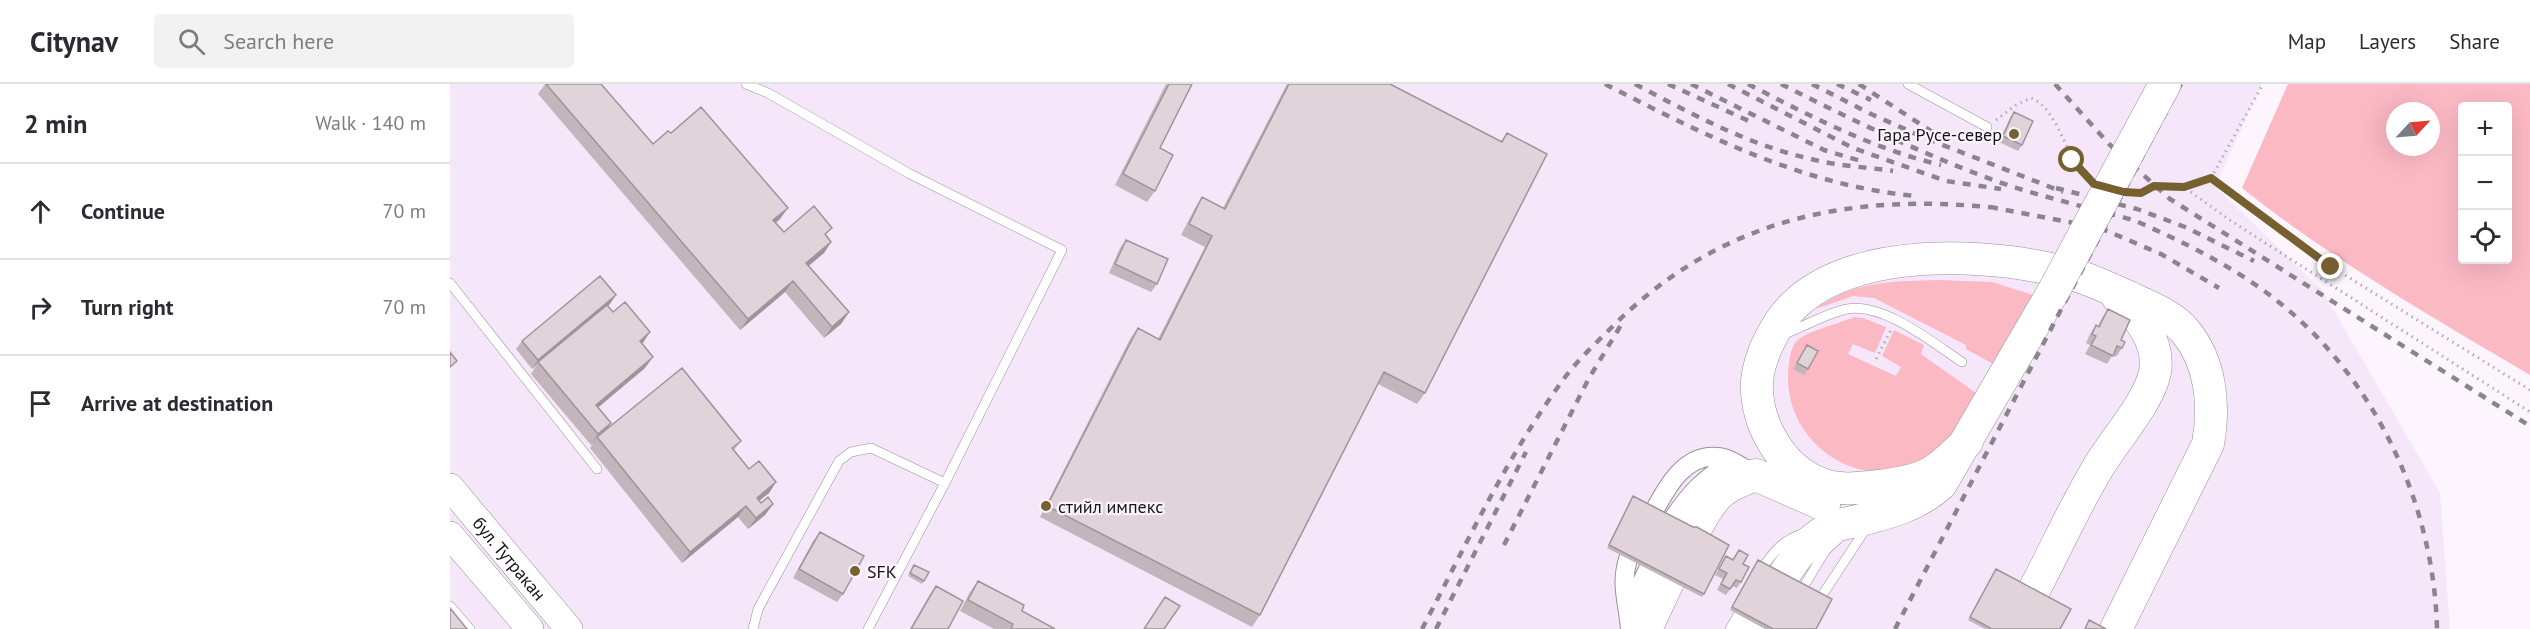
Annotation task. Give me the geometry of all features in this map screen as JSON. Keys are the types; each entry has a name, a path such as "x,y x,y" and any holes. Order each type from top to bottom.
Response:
{"highway":[{"path":"1684,525 1709,504 1744,468 1812,501 1830,507 1863,512 1917,502 1941,484 2054,292 2165,84"},
{"path":"1875,509 1848,489 1822,485 1807,477 1778,451 1767,430 1758,402 1757,382 1760,364 1772,334 1798,300 1827,281 1869,267 1912,259 1983,259 2082,277 2159,311 2183,328 2199,354 2211,392 2212,425 2208,444 2116,629"},
{"path":"1869,267 1822,294 1804,310 1787,333 1778,361 1777,395 1788,428 1806,454 1875,509"},
{"path":"2033,592 2098,467 2148,392 2155,373 2156,356 2150,337 2132,311 2104,285"},
{"path":"1783,577 1793,560 1809,544 1831,528 1875,509"},
{"path":"1635,627 1659,575"}],"main road":[{"name":"бул. Тутракан","path":"450,487 569,629"},
{"name":"бул. Тутракан","path":"450,535 530,629"}],"street":[{"path":"1653,511 1681,470 1695,461 1707,456 1720,457 1744,468"},
{"path":"1628,559 1624,574 1624,596 1635,627"}],"lane":[{"path":"746,84 768,93 910,174 1062,250 945,483 868,629"},
{"path":"1908,84 1987,127"},
{"path":"450,283 597,469"},
{"path":"1787,333 1833,313 1850,309 1873,310 1896,320 1962,362"},
{"path":"753,629 758,609 839,461 851,452 871,448 945,483"},
{"path":"1783,577 1826,551 1875,509"},
{"path":"1821,597 1875,509"},
{"path":"450,606 470,629"}],"path":[{"path":"2124,192 2141,193 2154,186 2184,187 2211,178 2263,84"},
{"path":"1987,127 2016,105 2031,98 2039,101 2059,130 2072,160 2094,184"},
{"path":"2211,178 2331,267 2530,390"},
{"path":"2184,187 2230,221 2530,412"},
{"path":"1876,359 1896,320"}],"shaded area":[{"path":"450,84 2262,84 2215,186 2322,290 2440,493 2450,629 450,629"},
{"path":"2288,84 2530,84 2530,375 2346,263 2242,188"},
{"path":"1938,280 1992,282 2040,297 1993,364 1966,349 1966,345 1874,298 1853,296 1816,309 1844,293 1874,284"},
{"path":"1854,317 1886,327 1875,353 1853,344 1848,354 1896,376 1901,367 1882,356 1894,330 1924,345 1921,354 1976,393 1964,422 1954,438 1937,452 1911,467 1884,472 1858,469 1833,458 1813,441 1798,419 1789,393 1789,363 1795,344 1810,333"}],"building":[{"path":"546,84 601,84 653,144 668,131 671,133 701,107 788,208 773,220 784,232 814,206 832,228 825,234 831,242 806,263 849,312 832,327 793,281 748,319"},
{"path":"1169,84 1192,84 1160,148 1173,155 1155,191 1123,174"},
{"path":"1289,84 1390,84 1502,142 1507,133 1547,154 1425,393 1384,372 1260,615 1047,506 1138,328 1160,340 1212,236 1189,224 1202,197 1225,209"},
{"name":"Гара Русе-север","path":"2014,112 2033,121 2022,145 2003,136"},
{"path":"1126,240 1168,259 1157,284 1115,264"},
{"path":"600,276 616,295 538,360 522,341"},
{"path":"625,302 650,332 640,341 653,357 596,405 611,423 598,434 538,362 607,305 613,312"},
{"path":"2108,309 2130,320 2121,340 2125,342 2122,348 2117,346 2113,356 2091,345 2096,336 2092,334 2096,325 2099,327"},
{"path":"1807,345 1818,351 1808,369 1797,363"},
{"path":"450,352 457,361 450,367"},
{"path":"682,368 741,441 732,448 749,469 759,461 776,482 757,498 761,503 768,497 773,504 756,518 746,506 690,552 597,437"},
{"path":"1633,496 1729,545 1704,594 1609,545"},
{"path":"820,532 864,556 843,594 799,569"},
{"path":"1739,550 1748,555 1743,564 1749,567 1741,582 1736,580 1730,589 1721,584 1727,573 1719,569 1726,556 1733,560"},
{"path":"1758,560 1832,599 1816,629 1773,629 1732,607"},
{"path":"914,565 929,572 924,581 910,573"},
{"path":"1996,569 2071,609 2060,629 1992,629 1970,617"},
{"path":"978,581 1024,605 1022,611 1055,629 1011,629 1013,624 968,600"},
{"path":"936,586 963,601 948,629 911,629"},
{"path":"1165,597 1180,606 1164,629 1144,629"},
{"path":"450,608 467,629 450,629"},
{"path":"2089,620 2106,629 2085,629"}],"railway":[{"path":"1605,84 1717,139 1794,170 1875,190 1916,196"},
{"path":"1635,84 1721,128 1765,146 1821,161 1893,171"},
{"path":"1668,84 1751,122"},
{"path":"1691,84 1824,150 1861,161"},
{"path":"1728,84 1853,148 1946,181 2001,189"},
{"path":"1748,84 1866,141 1941,165"},
{"path":"1781,84 1887,136 1968,171 2021,189 2138,222 2215,260 2252,282 2286,308 2319,339 2348,374 2374,412 2395,452 2412,495 2425,539 2433,584 2437,629"},
{"path":"1812,84 1925,138 2063,192"},
{"path":"1837,84 1871,100"},
{"path":"1859,84 1940,137"},
{"path":"2055,84 2109,144 2170,199 2530,426"},
{"path":"1895,629 2181,84"},
{"path":"2056,188 2137,209 2185,227 2254,261"},
{"path":"1422,629 1505,470 1543,409 1579,360 1651,292 1695,262 1740,238 1788,221 1837,210 1889,205 1942,204 1998,208"},
{"path":"1990,207 2100,228 2161,254 2219,288"},
{"path":"1504,545 1588,380 1621,325"},
{"path":"1436,629 1526,452"}],"place":[{"name":"Гара Русе-север","path":"2014,134"},
{"name":"стийл импекс","path":"1046,506"},
{"name":"SFK","path":"855,571"}],"route":[{"path":"2072,160 2094,184 2124,192 2141,193 2154,186 2184,187 2211,178 2331,267"}]}
